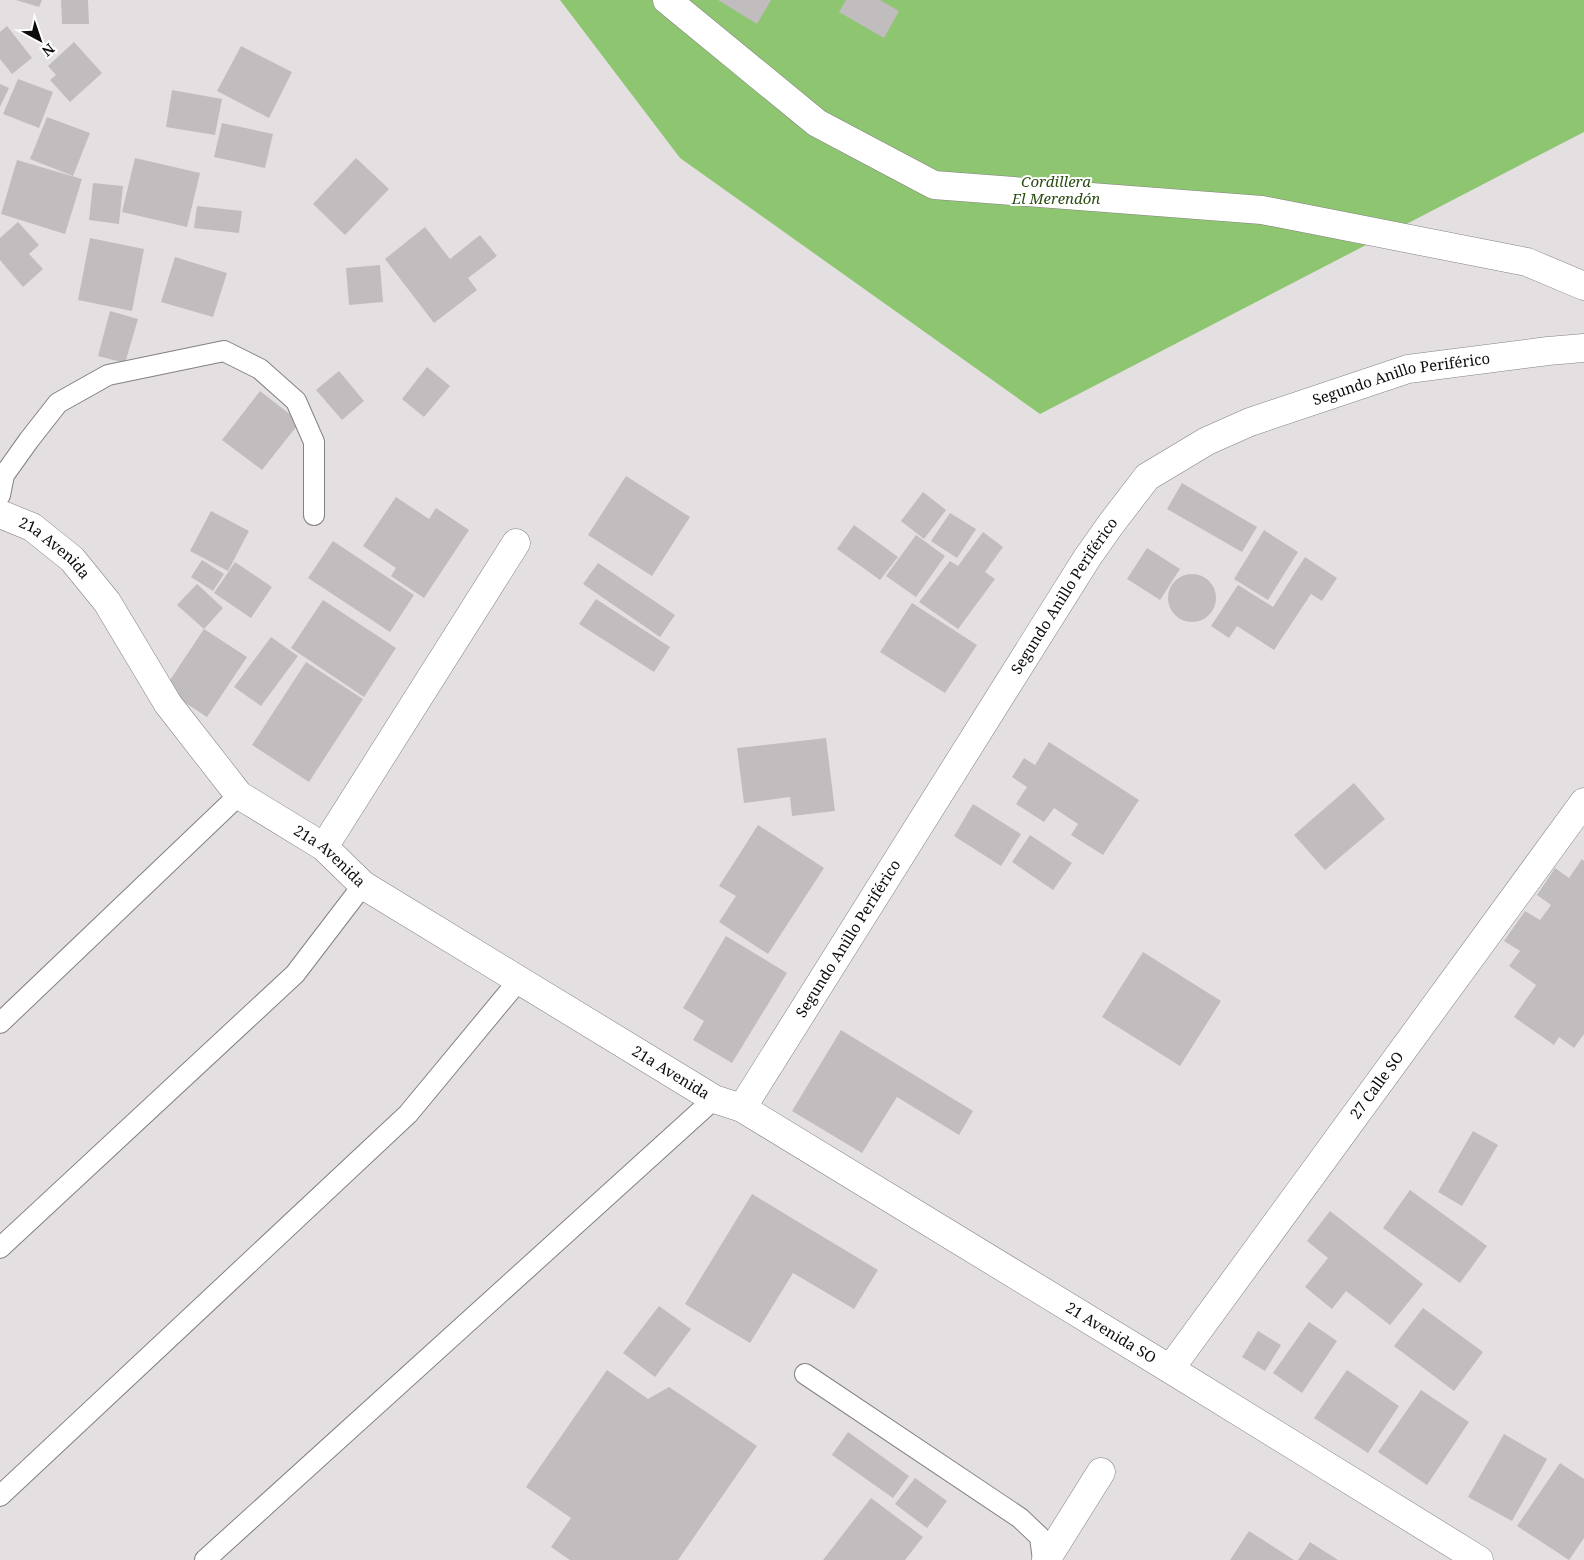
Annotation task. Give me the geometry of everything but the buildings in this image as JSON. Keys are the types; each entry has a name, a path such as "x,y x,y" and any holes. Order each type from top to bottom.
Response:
{"street":[{"path":"667,0 817,123 934,185 1262,210 1527,262 1584,286"},
{"name":"Segundo Anillo Periférico","path":"742,1108 1087,558 1147,477 1207,440 1250,422 1408,370 1584,348"},
{"name":"21a Avenida","path":"0,514 32,527 72,559 107,602 168,704 239,795 324,847 363,885 714,1099 742,1108"},
{"path":"324,847 516,543"},
{"name":"27 Calle SO","path":"1170,1369 1584,802"},
{"name":"21 Avenida SO","path":"742,1108 1479,1560"},
{"path":"1045,1560 1101,1472"}],"lane":[{"path":"0,495 4,475 28,440 58,404 108,375 224,351 260,369 296,402 314,442 314,515"},
{"path":"0,1022 239,795"},
{"path":"0,1248 295,974 363,885"},
{"path":"0,1496 408,1114 519,980"},
{"path":"205,1560 714,1099"},
{"path":"805,1374 1020,1518 1040,1537 1045,1560"}],"green space":[{"name":"Cordillera El Merendón","path":"560,0 1584,0 1584,132 1040,414 680,158"}]}
